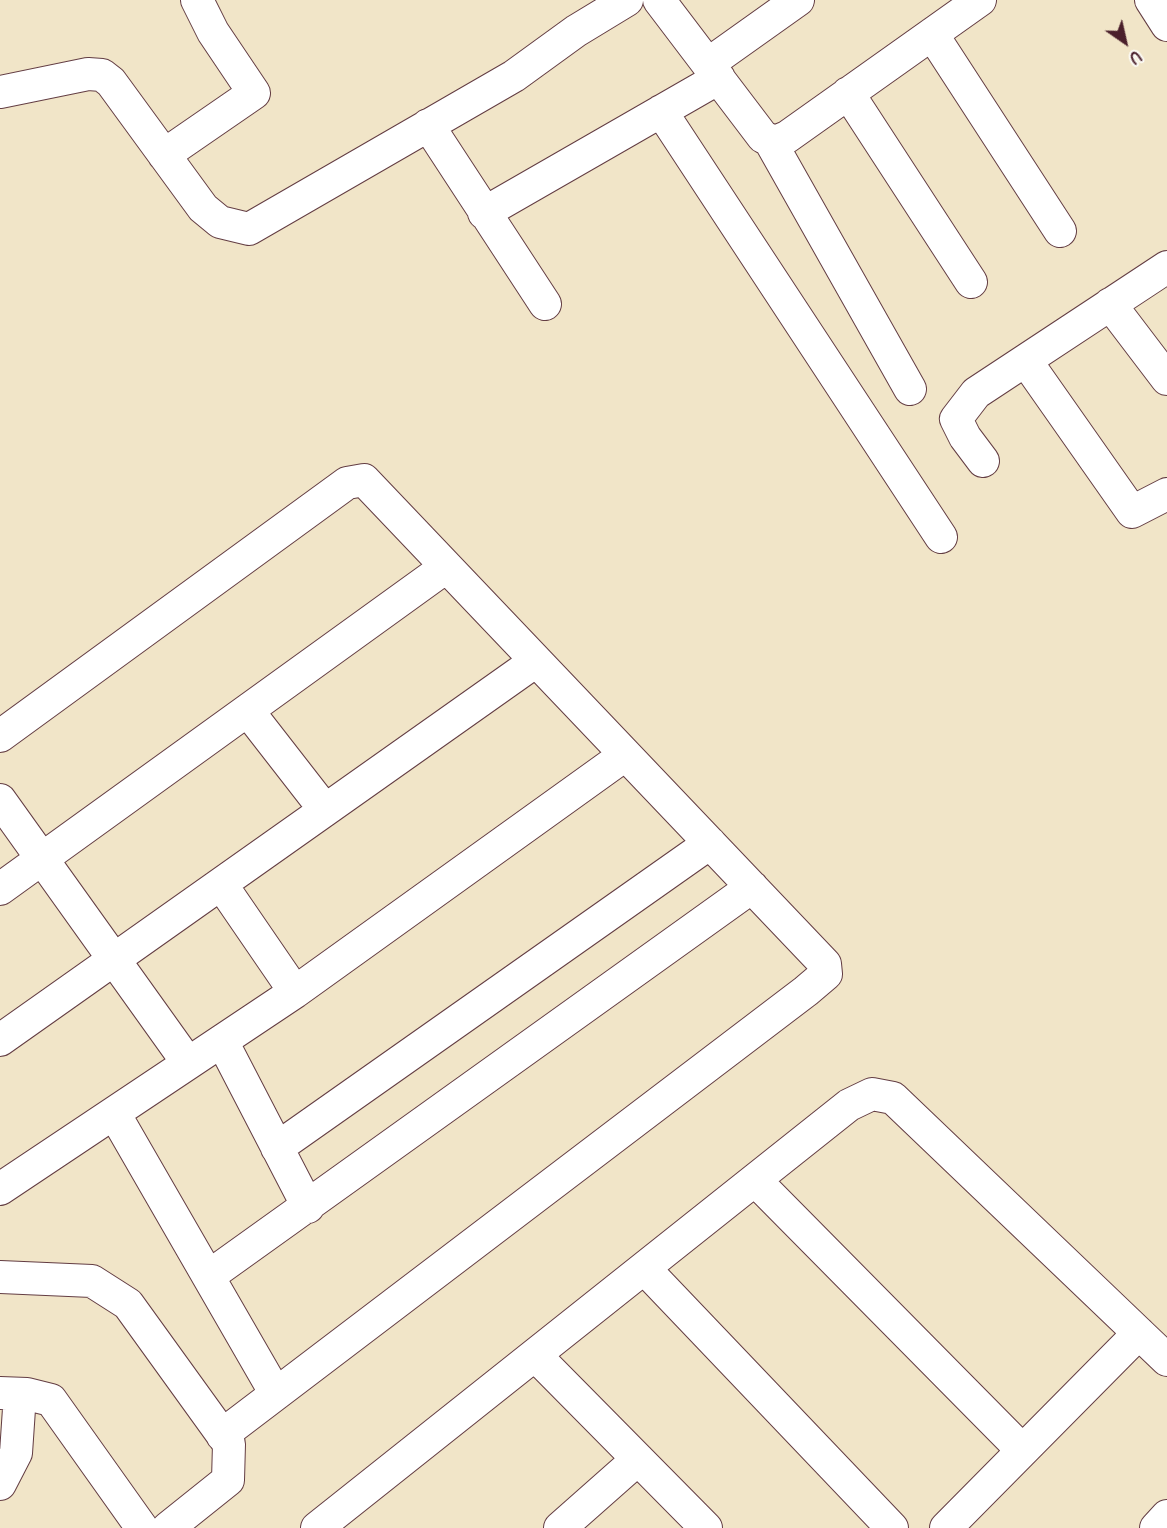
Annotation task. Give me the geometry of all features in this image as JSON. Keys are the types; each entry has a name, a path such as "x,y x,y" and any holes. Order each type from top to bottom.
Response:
{"street":[{"path":"164,155 254,93 213,32 197,0"},
{"path":"0,92 88,74 102,75 111,82 203,208 220,222 249,229 514,76 576,31 627,0"},
{"path":"659,0 763,137 770,141 910,389"},
{"path":"484,213 662,111 798,0"},
{"path":"770,141 787,137 980,0"},
{"path":"1151,0 1167,26"},
{"path":"932,34 1060,231"},
{"path":"848,93 971,282"},
{"path":"662,111 940,537"},
{"path":"428,125 545,304"},
{"path":"983,461 965,437 956,419 976,393 1167,267"},
{"path":"1110,304 1167,379"},
{"path":"1026,361 1132,512 1167,494"},
{"path":"0,736 347,483 364,480 825,964 826,974 222,1435"},
{"path":"0,889 446,567"},
{"path":"0,1040 536,661"},
{"path":"248,711 325,810"},
{"path":"0,1190 295,992 625,755"},
{"path":"0,800 188,1064"},
{"path":"277,1148 710,843"},
{"path":"221,884 295,992"},
{"path":"209,1276 752,887"},
{"path":"222,1041 308,1207"},
{"path":"317,1528 849,1105 872,1094 893,1098 1167,1360"},
{"path":"114,1113 276,1394"},
{"path":"755,1180 1022,1450"},
{"path":"644,1268 892,1528"},
{"path":"0,1277 92,1281 128,1304 229,1444 228,1480 168,1528"},
{"path":"946,1528 1139,1333"},
{"path":"535,1355 706,1528"},
{"path":"0,1484 16,1453 10,1393 51,1401 142,1528"},
{"path":"560,1528 638,1459"},
{"path":"1156,1528 1167,1516"}]}
